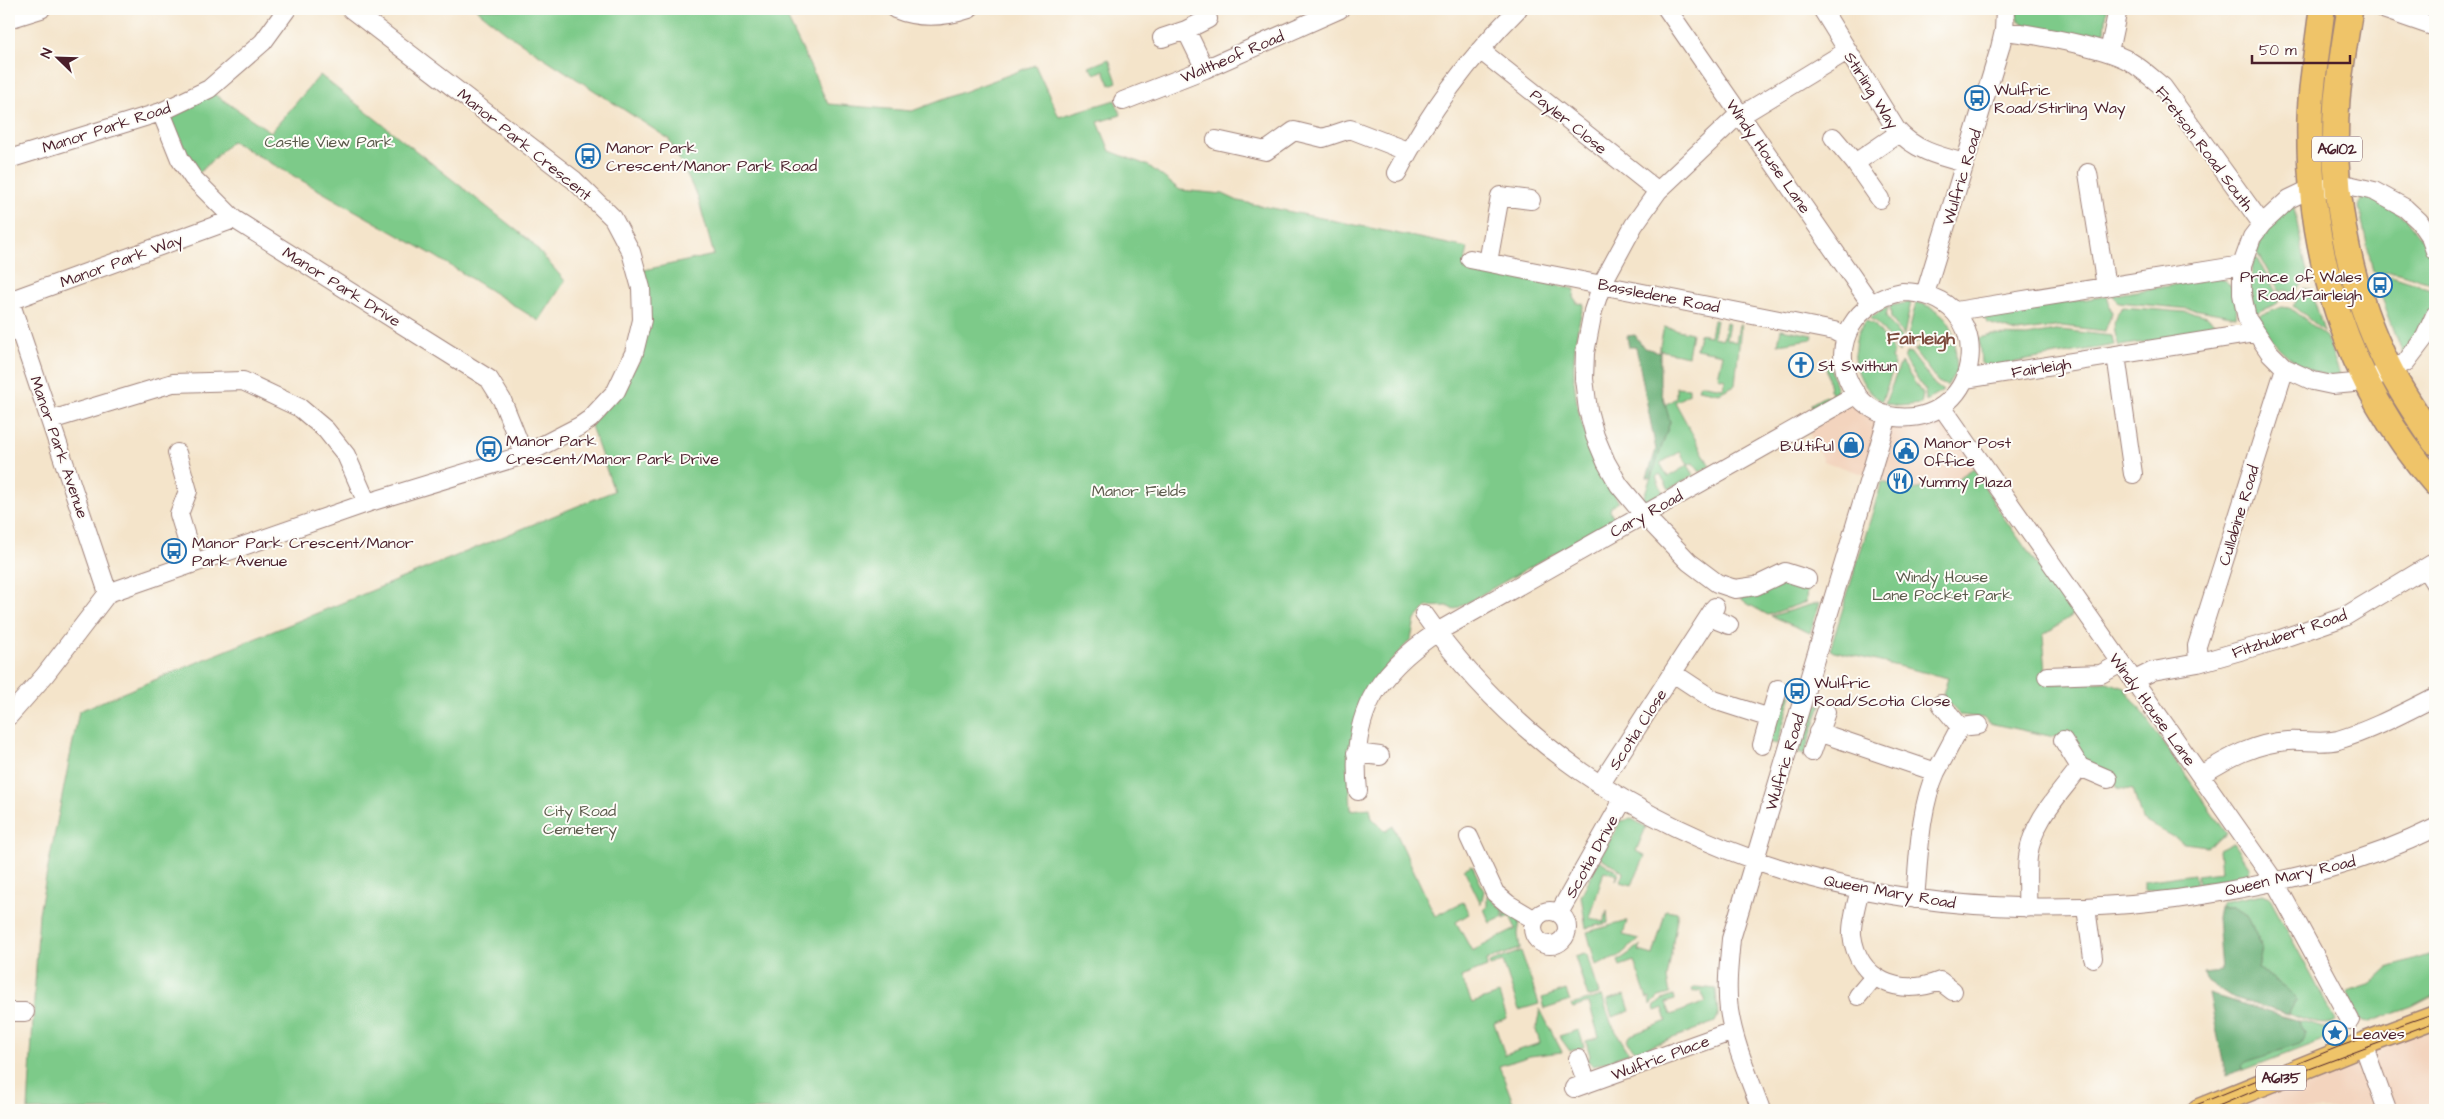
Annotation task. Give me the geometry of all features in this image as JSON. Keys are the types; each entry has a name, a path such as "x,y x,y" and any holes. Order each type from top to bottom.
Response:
{"highway":[{"name":"A6102","path":"2322,9 2310,117 2312,188 2328,282 2365,382 2415,460 2435,483"},
{"name":"A6102","path":"2352,11 2337,98 2338,185 2349,248 2358,288 2375,337 2390,370 2435,442"}],"main road":[{"name":"A6135","path":"2198,1110 2435,1017"}],"street":[{"path":"9,19 41,9"},
{"name":"Manor Park Road","path":"9,158 161,112 209,89 263,42 287,9"},
{"name":"Manor Park Crescent","path":"108,593 367,503 524,455 590,419 616,391 634,353 642,320 641,288 631,252 612,218 574,180 351,9"},
{"path":"895,9 926,16 950,16 969,9"},
{"name":"Waltheof Road","path":"1123,101 1205,69 1340,9"},
{"path":"1396,172 1407,151 1447,90 1480,50 1518,9"},
{"name":"Windy House Lane","path":"1667,9 1871,304"},
{"name":"Stirling Way","path":"1822,9 1907,143 1931,153 1965,163"},
{"name":"Wulfric Road","path":"1925,294 2004,31 2005,9"},
{"path":"2109,52 2118,9"},
{"path":"2383,9 2435,27"},
{"path":"1162,38 1186,30 1208,19"},
{"path":"1186,30 1205,69"},
{"name":"Fretson Road South","path":"2004,31 2109,52 2128,60 2163,87 2262,224"},
{"name":"Payler Close","path":"1480,50 1658,191"},
{"path":"1807,579 1785,572 1756,586 1735,589 1717,583 1689,562 1643,514 1619,485 1606,462 1595,436 1588,410 1584,379 1585,353 1591,320 1602,284 1634,225 1658,191 1732,122 1848,51"},
{"name":"Manor Park Drive","path":"161,112 180,159 189,172 234,219 489,379 502,400 524,455"},
{"path":"1216,140 1266,151 1294,131 1322,138 1350,129 1407,151"},
{"path":"1855,163 1900,133"},
{"path":"1833,137 1855,163 1880,200"},
{"path":"2088,173 2106,287"},
{"path":"2435,251 2430,237 2419,221 2405,208 2374,191 2344,184 2331,188 2312,188 2289,200 2262,224 2252,237 2242,266 2242,294 2247,319 2254,333 2285,368 2313,381 2332,385 2365,382 2406,362 2426,337 2435,315"},
{"path":"1488,262 1500,196 1530,200"},
{"name":"Manor Park Way","path":"9,301 234,219"},
{"name":"Bassledene Road","path":"1470,259 1834,331 1846,337"},
{"path":"1956,311 2242,266"},
{"path":"1902,292 1925,294 1956,311 1966,327 1970,359 1965,379 1956,394 1942,407 1920,416 1888,416 1873,409 1857,394 1847,376 1844,357 1846,337 1857,317 1871,304 1890,295 1902,292"},
{"name":"Manor Park Avenue","path":"9,301 51,420 108,593"},
{"name":"Fairleigh","path":"1965,379 2254,333"},
{"path":"2365,382 2368,373 2368,354 2375,337"},
{"path":"2116,355 2132,474"},
{"name":"Cullabine Road","path":"2198,662 2197,646 2285,368"},
{"path":"51,420 173,383 242,381 300,408 326,430 346,455 367,503"},
{"name":"Cary Road","path":"1358,791 1356,753 1362,716 1372,695 1390,671 1406,655 1437,632 1857,394"},
{"name":"Windy House Lane","path":"1942,407 2275,882 2350,1020"},
{"name":"Wulfric Road","path":"1761,1110 1733,1031 1728,994 1731,939 1753,860 1888,416"},
{"path":"177,453 188,491 179,514 194,563"},
{"path":"2430,565 2435,584"},
{"name":"Fitzhubert Road","path":"2133,681 2153,671 2198,662 2275,641 2344,617 2430,565"},
{"path":"9,716 45,675 108,593"},
{"name":"Scotia Close","path":"1600,785 1712,612 1729,625"},
{"name":"Queen Mary Road","path":"1424,614 1480,685 1506,710 1542,743 1623,800 1697,838 1753,860 1860,889 1915,899 2027,908 2086,908 2187,898 2275,882 2339,867 2410,840 2435,828"},
{"path":"2047,676 2101,674 2120,663"},
{"name":"Scotia Close","path":"1673,674 1714,700 1770,718"},
{"path":"1762,744 1778,688"},
{"path":"2201,775 2231,757 2262,744 2288,741 2335,741 2375,727 2435,697"},
{"path":"1941,704 1960,727"},
{"path":"1812,752 1826,712"},
{"path":"1960,727 1979,725"},
{"path":"1915,899 1925,808 1936,772 1960,727"},
{"path":"1818,732 1936,772"},
{"path":"2063,740 2080,767 2108,779"},
{"path":"1356,753 1380,756"},
{"path":"2027,908 2028,855 2033,835 2046,810 2080,767"},
{"name":"Scotia Drive","path":"1559,913 1623,800"},
{"path":"1470,837 1495,893 1508,904 1535,920"},
{"path":"1860,889 1852,933 1855,949 1865,969 1874,977 1892,985 1908,988 1930,985 1940,981 1953,991"},
{"path":"2086,908 2093,958"},
{"name":"Scotia Drive","path":"1546,912 1559,913 1566,921 1568,931 1563,940 1555,946 1544,945 1536,939 1533,930 1535,920 1546,912"},
{"path":"1858,996 1874,977"},
{"name":"Wulfric Place","path":"1578,1058 1580,1086 1733,1031"},
{"path":"2363,1044 2388,1110"}],"shaded area":[{"path":"1853,404 1947,422 1977,466 1949,484 1912,490 1823,461 1809,432 1848,405"},
{"path":"2435,1025 2435,1110 2211,1110"}],"green space":[{"path":"476,9 783,9 828,104 912,111 1035,65 1059,117 1115,100 1121,115 1098,122 1110,151 1149,166 1180,190 1223,194 1238,201 1468,248 1464,267 1575,289 1574,297 1577,303 1584,304 1577,331 1574,358 1574,383 1578,407 1593,455 1619,502 1611,506 1610,511 1615,519 1454,610 1447,606 1427,607 1415,620 1411,639 1375,679 1349,771 1351,810 1370,808 1372,818 1385,831 1393,826 1435,916 1463,902 1469,914 1456,922 1472,951 1516,929 1510,916 1504,919 1505,912 1520,920 1518,934 1520,949 1486,960 1487,967 1461,977 1472,1003 1499,994 1507,1018 1494,1023 1505,1055 1540,1043 1536,1030 1540,1009 1562,1052 1530,1056 1499,1066 1516,1110 28,1110 39,913 79,711 614,491 591,426 641,359 644,270 714,255 698,198 669,139 512,37"},
{"path":"2017,9 2107,9 2105,31 2093,40 2026,25 2017,19"},
{"path":"1109,59 1117,82 1110,85 1104,70 1095,74 1089,67"},
{"name":"Castle View Park","path":"320,75 530,241 565,281 539,321 435,256 232,141 198,174 171,121 177,109 211,92 271,132"},
{"path":"2363,191 2407,219 2433,254 2435,283 2393,272 2373,272 2359,207"},
{"path":"2293,203 2308,277 2293,293 2284,290 2280,292 2257,251 2265,230"},
{"path":"2254,256 2258,259 2278,296 2278,303 2254,314 2250,285"},
{"path":"2392,276 2435,290 2433,313 2426,316 2403,354 2376,282"},
{"path":"2217,278 2228,283 2234,293 2236,298 2236,317 2199,310 2119,302 2112,295"},
{"path":"2303,289 2311,289 2324,332 2293,306 2296,302 2296,296"},
{"path":"2107,296 2112,313 2105,331 2062,326 2017,332 1988,323 1981,315"},
{"path":"1911,302 1903,335 1891,318 1890,306"},
{"path":"1916,302 1936,310 1946,318 1954,337 1926,339 1911,345 1907,340"},
{"path":"1888,307 1886,317 1903,340 1899,353 1877,322 1869,318"},
{"path":"2123,307 2196,313 2207,316 2222,330 2119,346 2114,325 2116,316"},
{"path":"2281,307 2290,308 2326,337 2341,377 2315,372 2303,366 2281,350 2272,340 2256,317"},
{"path":"1713,320 1716,320 1713,337 1723,339 1726,322 1729,323 1726,339 1736,342 1739,325 1741,325 1735,385 1719,393 1698,389 1700,384 1723,388 1725,379 1718,377 1723,354 1696,349 1699,334 1710,336"},
{"path":"1866,321 1874,324 1894,352 1891,358 1895,364 1882,401 1865,386 1856,364 1856,342"},
{"path":"1664,327 1692,333 1688,356 1659,350"},
{"path":"1781,329 1813,335 1812,339 1778,344"},
{"path":"2061,330 2112,336 2114,345 1987,367 1981,363 1979,338 1992,335 2027,336"},
{"path":"1635,335 1644,348 1660,352 1660,386 1670,422 1651,478 1647,477 1656,450 1636,347 1629,347 1627,336"},
{"path":"1931,342 1955,344 1957,370 1947,386 1938,382 1914,350"},
{"path":"1910,352 1935,385 1943,391 1926,401 1925,391 1904,359 1906,353"},
{"path":"1828,359 1837,391 1834,397 1815,409 1812,408 1811,404 1825,396 1831,396 1832,391 1830,390 1825,360"},
{"path":"1901,362 1923,395 1921,404 1898,406 1885,403"},
{"path":"1676,387 1689,388 1689,394 1675,402 1710,466 1700,472 1693,463 1688,465 1694,475 1669,489 1660,474 1656,477 1663,493 1646,501 1643,499 1670,422 1665,405 1676,398","holes":["1680,452 1688,465 1668,477 1660,463"]},
{"name":"Windy House Lane Pocket Park","path":"1974,468 1997,508 2073,615 2043,635 2047,684 2107,682 2125,688 2227,834 2207,846 2184,843 2142,820 2133,790 2117,788 2108,770 2084,761 2067,734 2054,737 1990,723 1983,718 1960,715 1942,697 1948,678 1830,650 1882,482 1912,490 1949,484"},
{"path":"1781,580 1807,586 1806,602 1768,615 1735,594"},
{"path":"1820,602 1810,633 1771,616"},
{"path":"1782,692 1792,695 1777,744 1767,742"},
{"path":"1813,703 1821,705 1804,755 1798,753"},
{"path":"1632,819 1646,827 1636,851 1645,856 1632,885 1621,882 1623,872 1600,857 1621,821"},
{"path":"2233,843 2250,868 2248,873 2237,878 2198,884 2197,875 2221,872 2219,850"},
{"path":"1599,860 1619,873 1616,881 1617,875 1604,871 1590,918 1604,922 1607,911 1608,923 1586,928 1581,896"},
{"path":"1472,865 1484,891 1481,904 1464,869"},
{"path":"2194,874 2196,884 2144,891 2144,881"},
{"path":"2262,894 2269,897 2336,1021 2324,1024 2288,1014 2297,999 2287,989 2258,968 2262,948 2247,915 2232,907 2219,907 2222,902"},
{"path":"1487,895 1503,910 1503,917 1490,923 1484,909 1487,907"},
{"path":"2219,907 2232,907 2247,915 2262,948 2258,968 2287,989 2297,999 2288,1014 2233,998 2206,980 2204,973 2221,971 2217,917"},
{"path":"1666,910 1678,912 1667,979 1670,994 1659,997 1651,1005 1650,998 1647,999 1634,961 1620,966 1618,961 1641,945 1639,951 1653,955"},
{"path":"1627,921 1623,935 1639,939 1618,957 1596,965 1587,932"},
{"path":"1521,951 1539,1004 1519,1010 1503,962 1490,966 1489,963"},
{"path":"2435,953 2435,995 2412,1007 2367,1023 2360,1021 2347,992 2371,984 2388,968"},
{"path":"1584,954 1588,955 1599,994 1588,997 1575,957"},
{"path":"1697,987 1716,989 1718,1016 1715,1022 1639,1051 1633,1049 1627,1040 1631,1035 1667,1021 1663,1008 1655,1011 1654,1007 1662,1000 1673,996 1674,1000 1666,1003 1671,1015 1706,1002 1701,990 1693,992 1692,989"},
{"path":"1566,990 1570,1001 1545,1009 1542,998"},
{"path":"2209,994 2299,1021 2304,1034 2303,1040 2300,1044 2246,1062 2242,1066 2244,1070 2226,1076"},
{"path":"1625,995 1630,1011 1612,1017 1607,1000"},
{"path":"1602,996 1611,1023 1629,1053 1594,1066 1587,1060 1590,1056 1586,1041 1599,1037 1589,1003 1573,1008 1571,1005"},
{"path":"2299,1021 2323,1028 2337,1027 2341,1033 2244,1070 2242,1066 2246,1062 2300,1024"},
{"path":"1579,1030 1584,1047 1570,1051 1559,1036"}],"tram line":[{"path":"2184,1110 2338,1047 2435,1013"},
{"path":"2209,1110 2280,1080 2435,1022"}],"place":[{"name":"Wulfric Road/Stirling Way","path":"1977,98"},
{"name":"Manor Park Crescent/Manor Park Road","path":"588,156"},
{"name":"Prince of Wales Road/Fairleigh","path":"2380,285"},
{"name":"St Swithun","path":"1801,365"},
{"name":"B.U.tiful","path":"1851,445"},
{"name":"Manor Park Crescent/Manor Park Drive","path":"489,449"},
{"name":"Manor Post Office","path":"1906,451"},
{"name":"Yummy Plaza","path":"1900,481"},
{"name":"Manor Park Crescent/Manor Park Avenue","path":"174,551"},
{"name":"Wulfric Road/Scotia Close","path":"1797,691"},
{"name":"Leaves","path":"2335,1033"}],"district":[{"name":"Fairleigh","path":"1921,338"}],"park label":[{"name":"Manor Fields","path":"1139,490"},
{"name":"City Road Cemetery","path":"580,819"}]}
